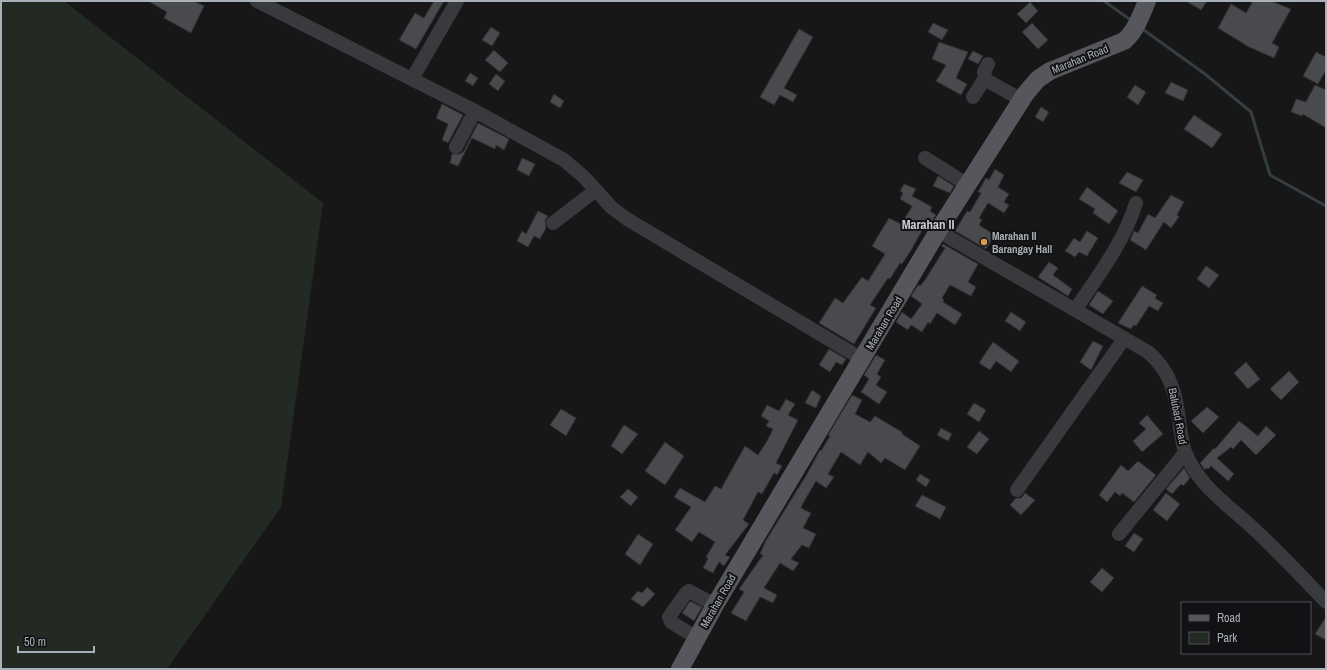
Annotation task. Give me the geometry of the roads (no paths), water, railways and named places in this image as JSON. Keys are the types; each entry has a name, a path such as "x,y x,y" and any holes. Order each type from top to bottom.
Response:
{"main road":[{"name":"Marahan Road","path":"680,669 714,605 938,231 1022,100 1038,79 1050,71 1124,41 1131,35 1146,2"}],"street":[{"path":"257,1 475,111 564,160 584,177 611,207 627,220 862,359"},
{"path":"412,79 457,1"},
{"path":"974,97 985,78 984,72 988,64"},
{"path":"985,78 1022,100"},
{"path":"456,147 475,111"},
{"path":"925,158 968,185"},
{"path":"553,222 596,190"},
{"path":"1075,310 1122,238 1136,203"},
{"name":"Balubad Road","path":"938,231 1075,310 1156,359 1166,372 1174,388 1185,453 1194,472 1209,489 1256,530 1326,602"},
{"path":"1017,490 1124,339"},
{"path":"1119,534 1185,453"},
{"path":"697,638 671,622 669,617 689,591 714,605"}],"waterway":[{"path":"1104,1 1132,21"},
{"path":"1141,28 1205,74 1251,112 1270,175 1326,206"}],"place":[{"name":"Marahan II Barangay Hall","path":"984,242"}],"district":[{"name":"Marahan II","path":"928,224"}]}
